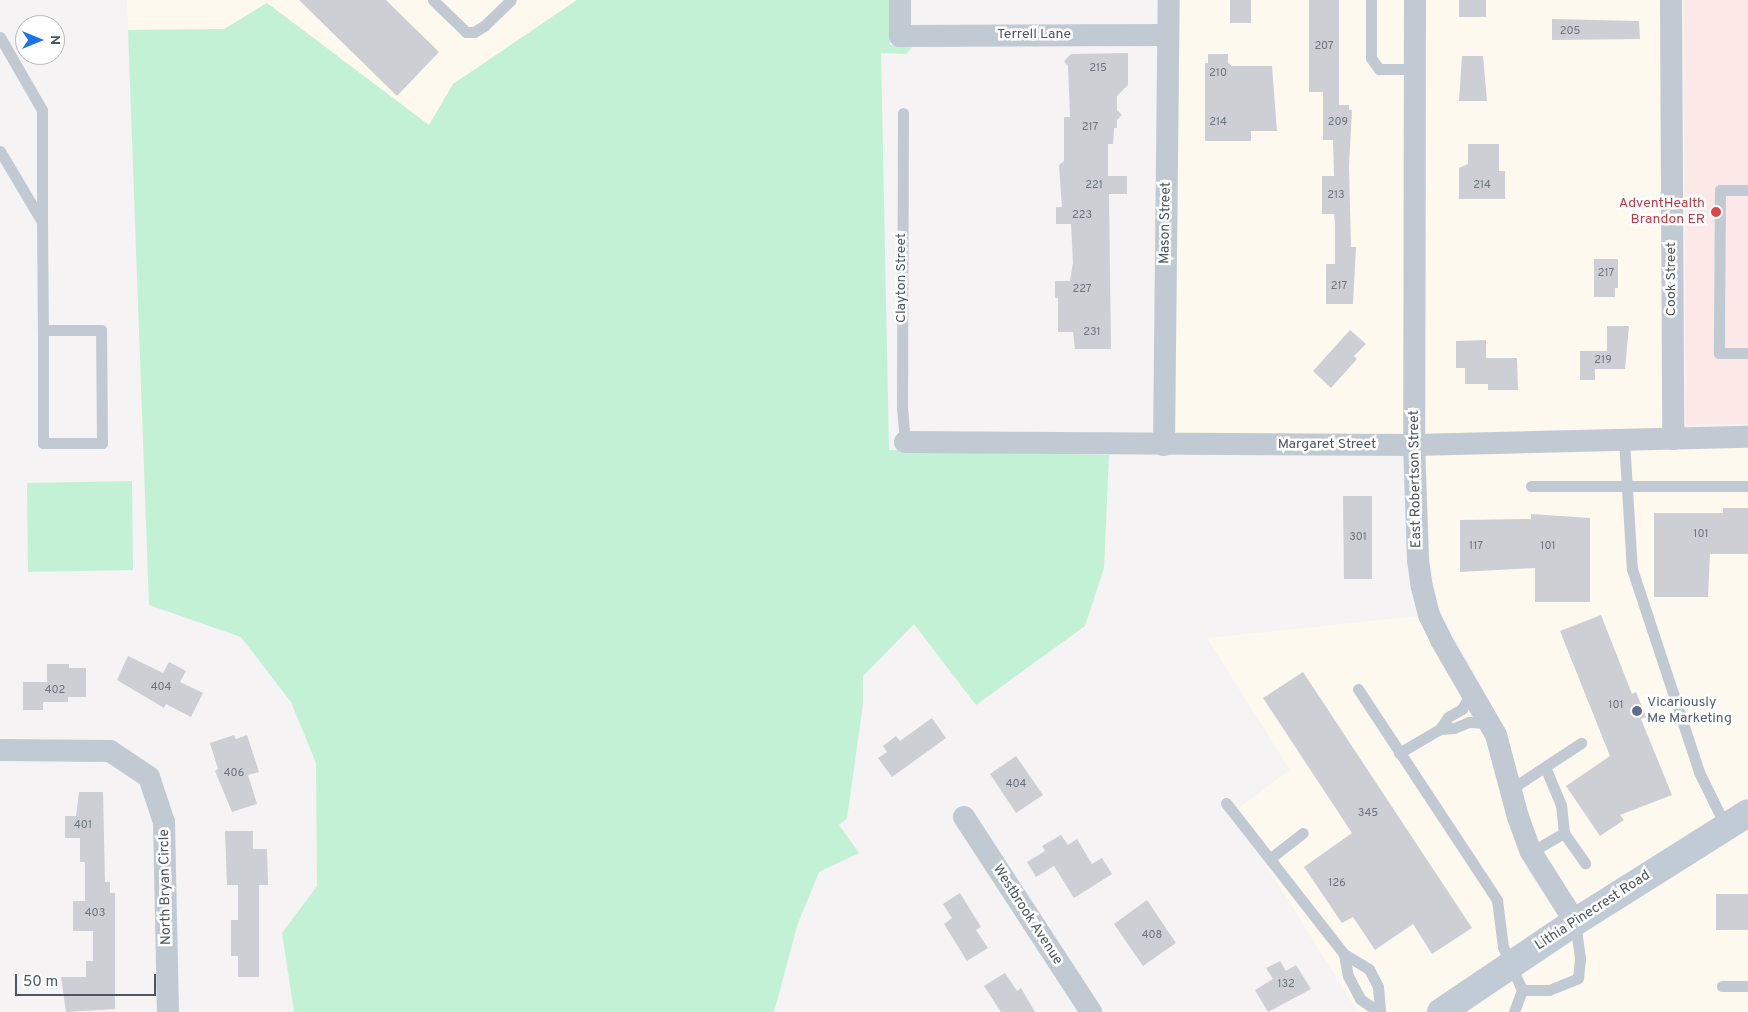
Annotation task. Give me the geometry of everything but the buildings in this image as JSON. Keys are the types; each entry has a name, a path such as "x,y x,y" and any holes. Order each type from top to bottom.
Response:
{"main road":[{"name":"Lithia Pinecrest Road","path":"1441,1012 1574,922 1737,820"}],"street":[{"name":"Terrell Lane","path":"900,0 900,36 1168,35"},
{"name":"Mason Street","path":"1164,445 1169,0"},
{"name":"East Robertson Street","path":"1415,0 1414,445 1418,560 1422,587 1429,614 1490,723 1505,760 1511,789 1530,852 1574,922"},
{"name":"Cook Street","path":"1671,0 1672,439"},
{"name":"Margaret Street","path":"905,442 1414,445 1748,436"},
{"name":"North Bryan Circle","path":"0,750 110,751 150,777 164,822 168,1012"},
{"name":"Westbrook Avenue","path":"964,817 1091,1012"}],"lane":[{"path":"433,0 466,32 474,32 484,26 510,0"},
{"path":"1371,0 1371,58 1379,69 1415,69"},
{"path":"0,37 42,110 43,444 102,443 101,330 43,330"},
{"name":"Clayton Street","path":"903,113 902,408 905,442"},
{"path":"0,152 42,222"},
{"path":"1748,190 1720,190 1719,353 1748,353"},
{"path":"1624,440 1625,486 1632,569 1699,772 1737,820"},
{"path":"1531,486 1748,486"},
{"path":"1358,689 1497,900 1502,947 1522,990 1514,1012"},
{"path":"1440,729 1448,717 1462,709 1472,691"},
{"path":"1399,753 1440,729 1469,722 1490,723"},
{"path":"1511,789 1581,743"},
{"path":"1545,767 1561,805 1564,833 1585,863"},
{"path":"1226,803 1272,857 1344,954 1369,969 1378,987 1379,1012"},
{"path":"1272,857 1303,833"},
{"path":"1530,852 1564,833"},
{"path":"1522,990 1549,990 1578,978 1580,958 1574,922"},
{"path":"1344,954 1348,976 1360,999 1379,1012"},
{"path":"1722,986 1748,986"}],"shaded area":[{"path":"127,0 577,0 453,84 429,125 267,3 224,29 128,30"},
{"path":"1180,0 1404,0 1403,435 1175,436"},
{"path":"1426,0 1660,0 1662,429 1425,435"},
{"name":"AdventHealth Brandon ER","path":"1684,0 1748,0 1748,424 1686,425"},
{"path":"1748,447 1748,801 1578,908 1547,862 1528,815 1506,731 1440,611 1429,559 1426,454"},
{"path":"1418,616 1486,739 1517,848 1528,871 1560,919 1423,1012 1358,1012 1233,812 1290,770 1207,638"},
{"path":"1748,825 1748,1012 1459,1012"}],"green space":[{"path":"577,0 889,0 890,45 913,46 906,54 881,53 889,450 1109,455 1104,568 1085,626 976,705 914,624 863,676 863,704 847,818 839,825 859,853 819,872 798,923 774,1012 294,1012 282,933 317,886 316,763 291,702 241,637 149,605 128,30 224,29 267,3 429,125 453,84"},
{"path":"132,481 133,570 28,572 27,483"}],"place":[{"name":"AdventHealth Brandon ER","path":"1716,212"},
{"name":"Vicariously Me Marketing","path":"1637,711"}]}
